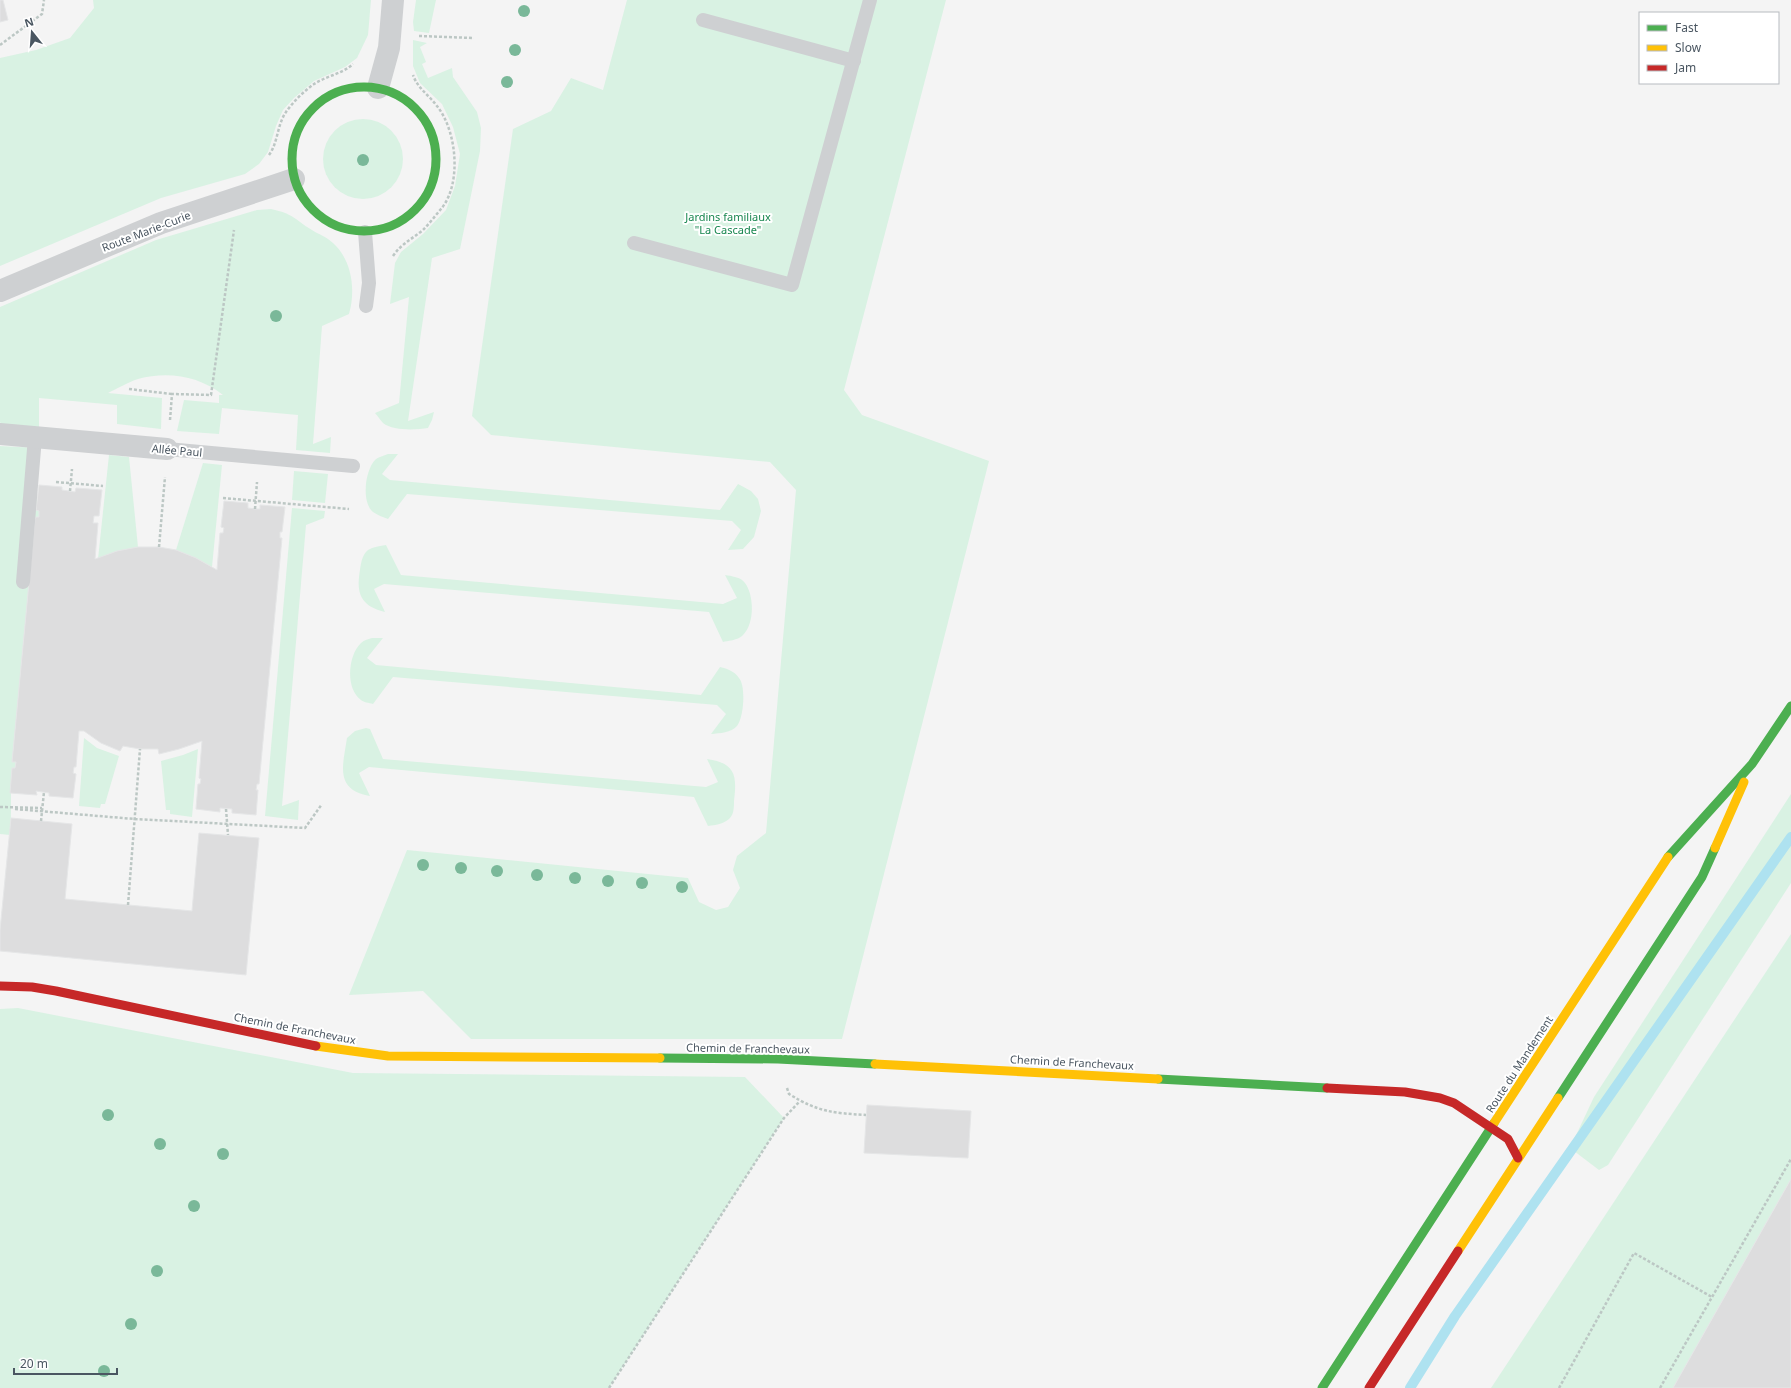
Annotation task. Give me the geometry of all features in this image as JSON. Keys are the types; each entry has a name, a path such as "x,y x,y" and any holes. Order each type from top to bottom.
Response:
{"street":[{"path":"378,88 388,48 394,0"},
{"path":"353,88 378,88 400,96 423,117 431,131 437,154 435,177 425,199 409,216 388,228 365,232 342,228 321,218 304,201 294,179 292,155 297,131 310,110 330,95 353,88"},
{"name":"Route Marie-Curie","path":"0,291 161,223 294,179"},
{"name":"Allée Paul","path":"0,434 167,449"},
{"name":"Route du Mandement","path":"1322,1388 1664,861 1752,764 1791,706"},
{"name":"Route du Mandement","path":"1369,1388 1702,877 1752,764"},
{"name":"Chemin de Franchevaux","path":"0,986 32,987 56,991 334,1050 388,1056 778,1059 1405,1092 1440,1098 1454,1103 1508,1139 1518,1158"}],"lane":[{"path":"634,243 792,285 870,0"},
{"path":"703,20 854,60"},
{"path":"365,232 369,283 366,306"},
{"path":"24,582 35,437"},
{"name":"Allée Paul","path":"167,449 353,466"}],"path":[{"path":"0,45 42,14 44,0"},
{"path":"417,36 429,38 474,38"},
{"path":"268,157 283,118 296,100 315,83 347,69 357,61"},
{"path":"393,258 398,249 423,230 442,208 452,185 455,154 449,128 438,106 417,86 411,72"},
{"path":"129,389 172,394 211,396 234,224 230,200"},
{"path":"159,547 172,394"},
{"path":"59,482 103,486"},
{"path":"70,491 71,483"},
{"path":"223,498 349,509"},
{"path":"254,509 255,501"},
{"path":"128,905 140,750"},
{"path":"41,821 44,792"},
{"path":"0,807 42,809 135,819 305,828 322,804"},
{"path":"226,809 228,835"},
{"path":"778,1059 789,1094 800,1101 830,1113 866,1115"},
{"path":"609,1388 784,1118 800,1101"},
{"path":"1660,1388 1791,1159"},
{"path":"1559,1388 1634,1253 1712,1297"}],"green space":[{"path":"93,0 371,0 368,35 357,58 345,67 314,81 294,98 283,110 276,126 268,152 259,164 245,174 161,198 0,266 0,58 36,50 70,38 94,8"},
{"path":"416,0 436,0 429,33 414,31 413,22"},
{"name":"Jardins familiaux \"La Cascade\"","path":"627,0 946,0 844,390 862,415 989,461 842,1039 471,1039 423,991 349,995 407,850 688,878 699,902 716,910 728,907 740,888 733,870 737,856 766,833 796,490 770,462 491,435 472,416 513,129 551,111 571,78 603,90"},
{"path":"413,40 427,43 420,47 426,62 422,64 428,78 452,68 453,77 477,112 481,128 480,151 460,249 432,258 408,421 434,412 432,420 428,428 398,429 387,426 375,413 399,403 409,297 390,304 395,263 401,252 423,234 446,210 455,186 460,154 453,127 442,104 420,83 413,66"},
{"path":"363,119 378,122 391,131 400,144 403,159 400,174 391,187 378,196 363,199 348,196 335,187 326,174 323,159 326,144 335,131 348,122"},
{"path":"271,209 293,217 331,241 344,258 351,276 352,295 349,314 322,326 313,444 331,437 330,453 296,450 298,415 222,408 219,434 177,431 184,400 219,403 219,395 223,395 204,383 193,379 161,375 138,379 108,393 162,398 161,429 117,424 117,405 39,398 39,427 1,424 0,307 156,240 257,210"},
{"path":"0,446 38,448 36,510 39,511 39,517 36,517 35,519 12,762 16,762 15,768 12,768 10,835 0,834"},
{"path":"388,454 398,454 382,474 390,480 720,510 738,484 751,491 758,499 761,511 754,537 743,549 728,550 741,530 732,521 407,494 388,519 373,512 369,507 366,486 369,470 372,464 376,459"},
{"path":"109,455 129,457 138,547 117,551 98,559"},
{"path":"203,463 222,465 212,567 196,558 176,550"},
{"path":"294,471 328,474 325,503 292,500"},
{"path":"292,508 325,511 324,518 306,525 282,806 299,800 298,820 265,816"},
{"path":"386,545 401,575 723,604 737,598 725,575 733,576 745,583 751,596 751,620 744,634 739,638 723,642 709,612 384,584 374,589 385,612 370,606 365,602 360,592 359,578 364,554 370,549"},
{"path":"372,638 383,638 367,658 376,665 701,695 720,667 733,672 739,678 743,688 743,709 739,722 735,728 725,732 711,734 726,714 717,705 393,677 373,704 362,701 356,695 352,688 350,672 353,655 357,648 362,642"},
{"path":"366,728 370,729 383,759 706,787 718,782 707,759 717,761 729,767 734,778 735,792 733,811 731,817 727,821 708,826 694,797 369,767 359,773 370,796 359,793 351,788 346,782 343,767 347,738 355,731"},
{"path":"84,738 97,748 119,756 105,804 101,804 100,808 79,806"},
{"path":"198,749 192,817 170,814 170,810 166,810 161,761"},
{"path":"1791,794 1791,883 1608,1165 1599,1170 1570,1148 1594,1097"},
{"path":"1791,934 1791,1179 1673,1388 1491,1388"},
{"path":"18,1008 353,1073 745,1077 784,1118 609,1388 0,1388 0,1009"}],"building":[{"path":"0,0 3,0 8,20 0,22"},
{"path":"39,485 62,487 62,490 75,492 76,488 102,490 99,516 94,516 93,523 98,523 95,559 117,551 138,547 159,547 176,550 196,558 217,570 220,533 223,533 224,528 221,527 224,501 248,503 248,508 255,509 260,509 260,505 285,507 282,532 280,532 280,538 282,538 259,784 257,784 256,790 258,790 256,815 232,813 232,809 220,808 220,812 196,809 198,784 200,784 201,779 199,778 202,741 159,754 158,749 140,749 123,746 120,751 101,743 84,731 79,731 76,767 74,767 73,773 76,774 73,798 49,796 49,793 36,791 37,795 10,793 12,768 15,768 16,762 12,762 35,519 36,517 39,517 39,511 36,510"},
{"path":"11,818 72,824 65,899 192,911 199,833 259,838 246,975 0,951 0,930"},
{"path":"867,1105 971,1111 968,1158 864,1153"},
{"path":"1791,1179 1791,1388 1673,1388"}],"waterway":[{"path":"1410,1388 1455,1316 1791,837"}],"traffic: fast":[{"path":"357,87 371,87 398,95 410,103 420,113 431,131 435,145 436,159 435,173 431,187 420,205 410,215 392,226 371,231 357,231 330,223 318,215 308,205 297,187 292,166 292,152 300,125 308,113 318,103 336,92 357,87"},
{"path":"1668,857 1752,764 1791,706"},
{"path":"1558,1098 1702,877 1715,848"},
{"path":"660,1058 778,1059 875,1064"},
{"path":"1158,1079 1327,1088"},
{"path":"1322,1388 1494,1123"}],"traffic: slow":[{"path":"1715,848 1744,782"},
{"path":"1494,1123 1668,857"},
{"path":"316,1046 388,1056 660,1058"},
{"path":"875,1064 1158,1079"},
{"path":"1458,1251 1558,1098"}],"traffic: jam":[{"path":"0,986 32,987 56,991 316,1046"},
{"path":"1327,1088 1405,1092 1440,1098 1454,1103 1508,1139 1518,1158"},
{"path":"1369,1388 1458,1251"}]}
